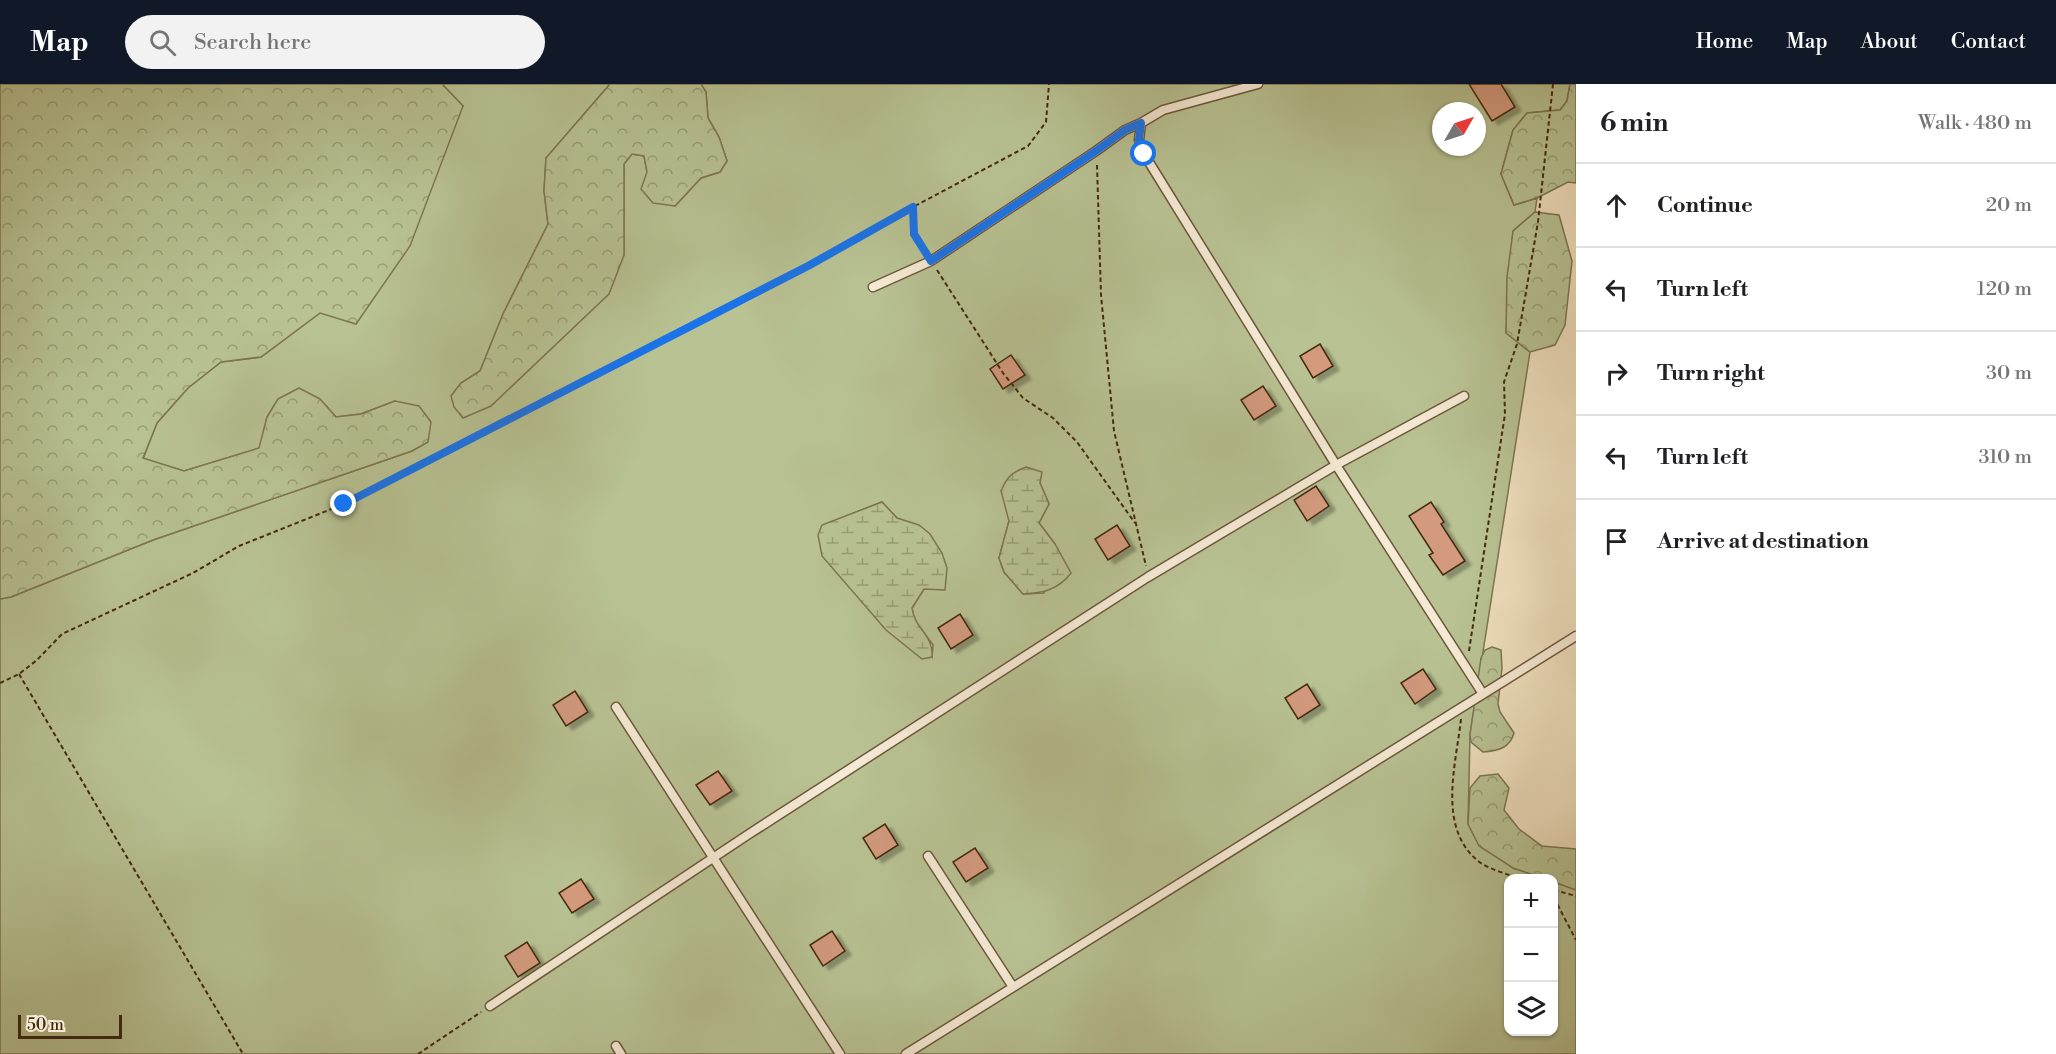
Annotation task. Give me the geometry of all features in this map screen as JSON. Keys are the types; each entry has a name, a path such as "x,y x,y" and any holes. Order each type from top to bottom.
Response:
{"lane":[{"path":"873,287 931,261 1125,130 1163,110 1258,84"},
{"path":"1141,123 1139,140 1144,154 1336,465 1483,694"},
{"path":"490,1006 713,858 1149,577 1336,465 1464,396"},
{"path":"906,1054 1576,636"},
{"path":"616,707 840,1054"},
{"path":"928,856 1013,987"}],"path":[{"path":"0,683 19,674 37,660 62,634 193,573 239,546 344,504 798,272 1028,146 1046,122 1049,84"},
{"path":"1468,656 1505,414 1504,382 1517,344 1538,222 1553,84"},
{"path":"1096,151 1101,295 1114,431 1149,577"},
{"path":"913,207 914,234 1010,381 1023,398 1053,418 1077,442 1137,526"},
{"path":"19,674 243,1054"},
{"path":"1462,714 1452,808 1458,837 1479,861 1506,874"},
{"path":"1558,891 1576,896"},
{"path":"1558,906 1576,940"},
{"path":"418,1054 490,1006"}],"green space":[{"path":"0,84 442,84 463,106 410,246 356,324 320,313 261,357 221,362 188,388 157,423 143,458 184,471 259,448 267,417 278,399 299,388 320,399 336,417 361,414 395,401 419,406 431,422 428,442 412,451 153,540 11,597 0,599"},
{"path":"442,84 610,84 546,158 544,191 548,224 503,314 480,371 461,383 451,396 624,255 624,164 632,154 644,156 647,172 675,206 701,178 720,172 727,161 719,137 708,118 706,92 701,84 1570,84 1567,101 1560,110 1527,113 1513,130 1501,174 1514,205 1537,198 1535,212 1513,231 1506,333 1530,352 1470,735 1468,824 1513,868 1531,874 1504,874 1504,1036 1558,1036 1558,883 1576,890 1576,1054 0,1054 0,599 11,597 153,540 412,451 427,442 395,401 361,414 336,417 320,399 299,388 278,399 267,417 260,448 184,471 143,459 157,423 188,388 221,362 261,357 320,313 463,106","holes":["1040,483 1049,504 1039,523 1055,544 1044,593 1023,594 1004,572 999,558 1009,521","882,502 897,518 924,589 912,608 914,619 933,645 932,657 823,525"]},
{"path":"610,84 701,84 706,92 708,118 719,137 727,161 720,172 701,178 675,206 653,203 641,189 647,172 644,156 632,154 624,164 624,255 609,294 491,406 463,418 454,407 451,396 461,383 480,371 503,314 548,224 544,191 546,158"},
{"path":"1570,84 1576,84 1576,183 1568,182 1537,198 1514,205 1501,174 1513,130 1527,113 1560,110 1567,101"},
{"path":"1535,212 1559,215 1572,261 1565,325 1555,345 1530,352 1506,333 1507,277 1513,231"},
{"path":"1026,467 1042,472 1040,483 1049,504 1039,523 1055,544 1071,573 1050,590 1023,594 1004,572 999,558 1009,521 1001,491 1010,476"},
{"path":"882,502 897,518 919,525 930,534 942,553 947,568 945,590 924,589 912,608 917,622 930,643 932,657 922,659 886,630 822,556 818,535 822,525"},
{"path":"1492,647 1501,650 1502,668 1498,704 1500,712 1514,733 1510,742 1503,748 1483,752 1471,742 1470,735 1481,658 1485,650"},
{"path":"1498,774 1509,788 1504,810 1519,829 1542,846 1576,849 1576,890 1558,883 1558,874 1531,874 1513,868 1479,846 1468,824 1470,788 1480,776"}],"building":[{"path":"1469,84 1501,84 1515,107 1492,121 1486,111 1486,102 1480,102"},
{"path":"1320,344 1333,366 1313,378 1300,356"},
{"path":"1011,355 1025,375 1003,389 990,369"},
{"path":"1263,386 1276,406 1254,420 1241,400"},
{"path":"1316,486 1329,506 1307,521 1294,500"},
{"path":"1431,502 1444,522 1441,524 1465,561 1443,575 1429,555 1433,553 1409,516"},
{"path":"1117,525 1130,546 1108,560 1095,539"},
{"path":"960,614 973,635 951,649 938,628"},
{"path":"1423,669 1436,689 1415,704 1401,683"},
{"path":"1307,684 1320,705 1298,719 1285,698"},
{"path":"575,691 588,712 566,726 553,705"},
{"path":"718,771 732,791 710,805 696,785"},
{"path":"885,824 898,845 876,859 863,838"},
{"path":"975,848 988,868 966,882 953,862"},
{"path":"581,879 594,899 572,913 559,893"},
{"path":"832,931 845,951 823,966 810,945"},
{"path":"527,942 540,963 518,977 505,956"}],"route":[{"path":"344,504 625,362 808,266 913,207 914,234 931,261 1125,130 1141,123 1139,140 1144,154"}]}
